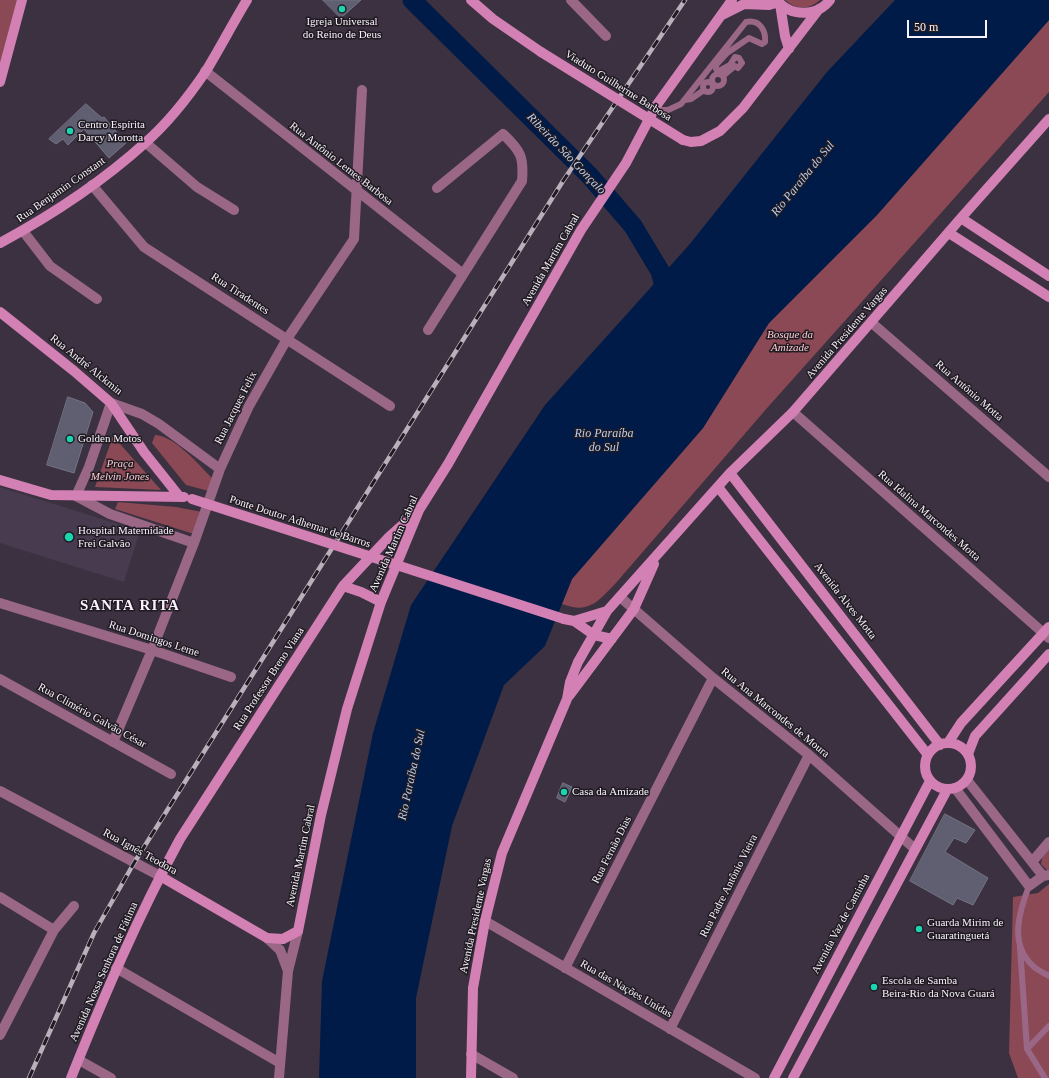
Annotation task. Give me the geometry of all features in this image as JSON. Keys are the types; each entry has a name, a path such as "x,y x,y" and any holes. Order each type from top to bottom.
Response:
{"street":[{"path":"0,76 22,0"},
{"name":"Rua Benjamin Constant","path":"0,243 23,231 92,185 146,143 177,109 205,71 247,0"},
{"name":"Viaduto Guilherme Barbosa","path":"471,0 493,19 541,52 683,140 691,142 701,141 720,130 743,108 788,48"},
{"path":"571,0 606,36"},
{"name":"Avenida Martim Cabral","path":"279,1078 288,971 298,931 321,815 347,709 381,602 419,510 448,464 581,230 626,163 654,110 718,17 732,0"},
{"path":"788,48 819,9 830,0"},
{"path":"718,17 744,4 769,5 778,2"},
{"path":"778,2 788,10 799,13 809,13 819,9"},
{"path":"778,2 784,36 788,48"},
{"name":"Rua Antônio Lemes Barbosa","path":"205,71 356,192 463,274"},
{"name":"Rua Jacques Felix","path":"113,742 152,650 194,543 220,469 249,406 287,339 354,239 362,90"},
{"name":"Avenida Presidente Vargas","path":"471,1078 473,988 485,921 502,853 567,699 570,682 578,662 607,611 657,557 730,473 793,412 872,323 949,233 960,218 1049,120"},
{"path":"428,330 522,181 524,162 516,147 503,134 437,188"},
{"path":"146,143 197,187 234,210"},
{"name":"Rua Tiradentes","path":"92,185 144,247 390,406"},
{"path":"960,218 1049,276"},
{"path":"23,231 50,266 97,299"},
{"path":"949,233 1049,297"},
{"name":"Rua André Alckmin","path":"0,312 74,371 111,403 142,414 159,424 220,469"},
{"name":"Rua Antônio Motta","path":"872,323 1049,477"},
{"path":"111,403 144,452 180,496"},
{"path":"111,403 89,467 76,496 110,514 194,543"},
{"name":"Rua Idalina Marcondes Motta","path":"793,412 1047,632"},
{"name":"Avenida Alves Motta","path":"730,473 838,612 944,744"},
{"name":"Ponte Doutor Adhemar de Barros","path":"0,480 51,495 180,496 192,499 574,622 594,634 612,638"},
{"path":"718,487 928,755"},
{"name":"Rua Professor Breno Viana","path":"160,876 180,838 343,586 360,565 389,536 419,510"},
{"name":"Avenida Presidente Vargas","path":"567,699 634,609 657,557"},
{"path":"343,586 362,592 381,602"},
{"name":"Rua Ana Marcondes de Moura","path":"620,597 713,678 809,755 915,850"},
{"name":"Rua Domingos Leme","path":"0,603 152,650 231,677"},
{"path":"574,622 607,611"},
{"path":"824,622 838,612"},
{"path":"967,780 1032,862 1046,875 1029,886 951,789 939,788 930,781 926,773 925,763 932,749 944,744 961,723 1047,632"},
{"path":"968,754 975,736 1049,654"},
{"name":"Rua Fernão Dias","path":"565,968 713,678"},
{"name":"Rua Climério Galvão César","path":"0,679 171,774"},
{"path":"793,1078 915,850 951,789 967,780 970,773 971,762 968,754 959,746 944,744"},
{"name":"Rua Padre Antônio Vieira","path":"670,1029 809,755"},
{"name":"Avenida Vaz de Caminha","path":"774,1078 930,781"},
{"name":"Rua Ignês Teodora","path":"0,791 160,876 267,938"},
{"path":"1032,862 1049,842"},
{"name":"Avenida Nossa Senhora de Fátima","path":"72,1078 116,968 160,876"},
{"path":"0,897 54,930"},
{"path":"0,1035 54,930 74,906"},
{"name":"Rua das Nações Unidas","path":"485,921 755,1078"},
{"path":"267,938 283,939 298,931"},
{"path":"267,938 280,950 288,971"},
{"path":"116,968 280,1063"},
{"path":"471,1054 514,1078"},
{"path":"79,1060 111,1078"}],"lane":[{"path":"654,110 668,110 681,104 746,22 751,21 760,25 766,34 765,42 762,44 749,38 727,53 716,65 716,69 719,71 730,64 736,57 742,63 738,68 735,66 723,76 724,80 722,85 718,86 713,83 712,91 707,92 704,90 685,100"},
{"path":"1029,886 1021,907 1017,928 1020,947 1027,1049 1045,1078"},
{"path":"1020,947 1032,965 1049,976"},
{"path":"1027,1049 1049,1026"}],"shaded area":[{"name":"Hospital Maternidade Frei Galvão","path":"0,487 140,531 124,582 0,543"}],"green space":[{"path":"0,0 17,0 0,65"},
{"path":"785,0 820,0 811,6 802,8 794,6"},
{"name":"Bosque da Amizade","path":"1049,20 1049,92 768,407 615,584 597,601 586,607 571,607 562,604 572,579 703,428 769,323 877,215"},
{"name":"Praça Melvin Jones","path":"155,435 170,440 178,445 212,478 209,491 186,485 152,443"},
{"name":"Praça Melvin Jones","path":"113,436 161,490 95,487"},
{"name":"Praça Melvin Jones","path":"118,502 176,507 202,512 194,534 115,509"},
{"path":"1049,847 1049,870 1047,870 1041,864 1043,854"},
{"path":"1049,884 1049,1078 1018,1078 1009,1053 1013,897 1038,893"}],"water":[{"name":"Rio Paraíba do Sul","path":"895,0 1049,0 1049,20 877,215 769,323 703,428 572,579 545,646 504,685 452,826 416,998 416,1078 319,1078 322,981 373,733 411,605 545,405 689,245 827,72"}],"building":[{"name":"Igreja Universal do Reino de Deus","path":"323,0 361,0 341,18"},
{"path":"86,104 102,118 104,117 126,143 109,158 84,129 68,145 63,139 56,144 49,139"},
{"name":"Golden Motos","path":"68,397 85,403 93,412 74,473 47,465"},
{"name":"Casa da Amizade","path":"563,783 572,787 565,802 557,798"},
{"path":"945,814 975,830 966,843 954,838 945,852 988,878 973,905 957,898 953,905 910,881"}],"waterway":[{"name":"Ribeirão São Gonçalo","path":"412,0 589,175 633,226 660,271 668,302"}],"railway":[{"path":"29,1078 94,933 134,863 563,181 685,0"}],"place":[{"name":"Igreja Universal do Reino de Deus","path":"342,9"},
{"name":"Centro Espírita Darcy Morotta","path":"70,131"},
{"name":"Golden Motos","path":"70,439"},
{"name":"Hospital Maternidade Frei Galvão","path":"69,537"},
{"name":"Casa da Amizade","path":"564,792"},
{"name":"Guarda Mirim de Guaratinguetá","path":"919,929"},
{"name":"Escola de Samba Beira-Rio da Nova Guará","path":"874,987"}],"district":[{"name":"SANTA RITA","path":"130,606"}]}
